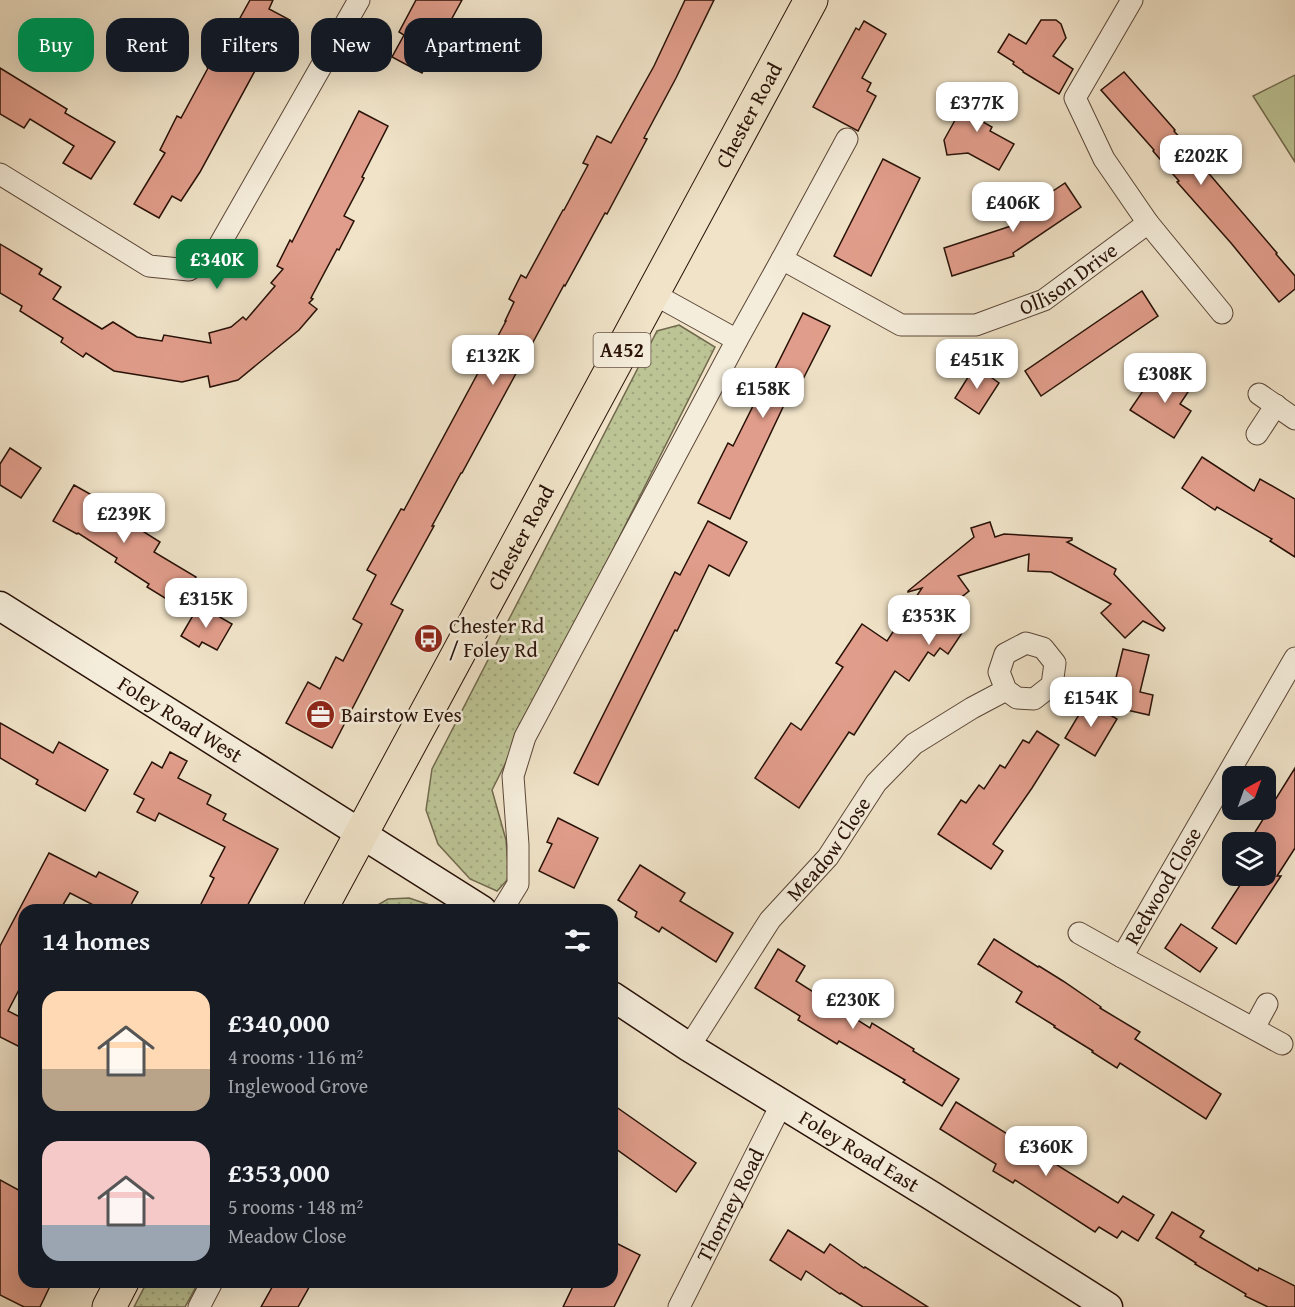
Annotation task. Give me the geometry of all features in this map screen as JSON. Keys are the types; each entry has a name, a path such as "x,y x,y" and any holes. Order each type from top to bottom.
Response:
{"highway":[{"name":"Chester Road","path":"323,904 811,0"},
{"path":"109,1307 119,1288"}],"main road":[{"name":"Foley Road West","path":"0,606 360,834"},
{"path":"360,834 472,904"},
{"name":"Foley Road East","path":"618,1000 689,1047 1108,1307"}],"street":[{"path":"0,174 149,266 189,270 216,251 359,0"},
{"path":"1132,0 1075,98 1104,159 1148,223 1222,313"},
{"path":"506,904 518,884 518,845 513,776 525,737 847,139"},
{"name":"Ollison Drive","path":"783,259 901,325 976,326 1044,300 1148,223"},
{"path":"652,293 737,340"},
{"path":"1257,434 1267,400 1295,419"},
{"name":"Redwood Close","path":"1122,957 1295,658"},
{"name":"Meadow Close","path":"689,1047 770,920 828,857 876,783 914,744 1006,690"},
{"name":"Redwood Close","path":"1079,933 1282,1044"},
{"path":"1254,1028 1267,1004"},
{"name":"Thorney Road","path":"679,1307 782,1103"},
{"path":"199,1307 209,1288"}],"green space":[{"path":"1295,75 1295,162 1253,96"},
{"path":"679,325 715,347 492,790 506,840 509,878 497,891 470,879 438,844 426,810 432,769 657,331"},
{"path":"409,898 427,904 379,904 388,899"},
{"path":"144,1288 195,1288 185,1307 134,1307"}],"building":[{"path":"250,0 273,0 269,9 286,18 240,18"},
{"path":"416,0 462,0 452,18 406,18"},
{"path":"685,0 714,0 644,138 647,139 607,214 605,213 564,285 391,604 403,610 332,748 286,723 308,682 320,689 336,657 343,661 362,624 353,619 376,575 367,570 401,509 404,510 506,321 514,302 509,299 521,275 526,278 564,210 588,165 583,163 597,136 611,143 654,66"},
{"path":"1041,20 1056,20 1061,24 1066,38 1053,56 1073,69 1059,94 1023,72 1013,64 1014,62 998,52 1009,34 1026,44"},
{"path":"864,21 886,34 862,78 871,83 867,91 876,96 858,131 813,107 856,28 859,30"},
{"path":"404,23 404,35 399,32"},
{"path":"404,35 404,63 392,57"},
{"path":"0,68 67,109 65,113 115,142 91,179 63,163 74,146 30,119 24,128 0,114"},
{"path":"206,72 254,72 200,172 181,201 172,196 159,218 134,204 165,153 160,150 177,116 181,118"},
{"path":"1124,72 1175,130 1295,276 1295,289 1279,302 1177,182 1179,181 1154,150 1101,90"},
{"path":"975,88 996,99 983,122 992,127 990,131 1014,144 999,170 968,153 947,155 944,140"},
{"path":"359,111 388,126 344,216 354,221 309,303 317,309 299,330 238,380 210,387 208,376 182,382 114,371 86,353 83,357 61,342 63,338 20,311 22,306 0,293 0,244 42,269 39,274 61,287 53,299 102,329 113,322 137,337 162,341 164,335 211,343 209,333 231,327 243,317 246,320 275,286 271,283 283,269 277,266 290,240 292,242"},
{"path":"883,159 920,178 871,276 834,256"},
{"path":"1065,183 1081,207 1013,253 1014,256 952,276 944,248 1014,225 1011,219"},
{"path":"1142,291 1158,316 1041,396 1025,371"},
{"path":"803,313 830,326 799,387 794,384 730,519 698,503 728,443 733,446 761,390 764,391"},
{"path":"975,366 999,383 979,414 955,398"},
{"path":"1174,371 1194,383 1180,404 1191,411 1174,438 1130,410 1149,382 1162,390"},
{"path":"10,448 41,468 21,498 0,485 0,464"},
{"path":"1202,457 1254,491 1260,479 1295,499 1295,557 1270,541 1272,539 1217,507 1215,510 1182,488"},
{"path":"74,485 97,498 95,501 160,542 154,552 196,577 178,606 147,587 149,584 115,562 117,558 78,533 53,521"},
{"path":"708,521 747,542 729,576 709,565 598,785 574,773 675,572 680,575"},
{"path":"990,522 995,537 1004,534 1072,538 1067,542 1116,569 1114,574 1165,628 1163,631 1143,621 1125,638 1101,613 1111,604 1051,572 1028,571 1029,554 958,576 969,591 938,616 962,633 948,654 940,648 934,656 928,652 909,681 895,671 854,735 849,732 799,808 755,778 791,723 801,730 843,667 836,663 862,624 887,641 922,588 908,591 974,537 971,528"},
{"path":"199,605 232,624 217,650 202,642 199,647 181,636"},
{"path":"1123,649 1149,655 1140,692 1153,695 1149,715 1109,706"},
{"path":"1087,701 1117,719 1095,756 1065,738"},
{"path":"0,723 53,753 59,742 108,770 85,811 36,784 38,780 0,758"},
{"path":"1037,731 1059,745 993,844 1003,851 991,869 938,834 961,800 966,803 979,785 984,789 1000,765 1005,768 1023,740 1029,743"},
{"path":"170,752 187,761 178,778 211,795 207,804 226,814 223,820 278,849 248,904 201,904 214,878 210,876 225,847 159,813 155,821 137,812 144,799 134,794 152,762 162,768"},
{"path":"1295,768 1295,848 1277,876 1281,876 1276,884 1276,832 1255,832 1263,820 1276,820 1276,798"},
{"path":"558,818 598,838 574,888 539,871 552,844 547,842"},
{"path":"49,853 96,877 99,872 138,892 131,904 91,904 70,893 64,904 22,904"},
{"path":"640,865 685,893 680,901 733,933 716,962 662,927 659,932 635,917 637,912 618,900"},
{"path":"1239,886 1274,886 1236,944 1212,928"},
{"path":"18,912 18,992 8,1011 18,1016 18,1046 0,1037 0,946"},
{"path":"1181,924 1217,948 1200,972 1165,948"},
{"path":"994,939 1140,1032 1135,1039 1221,1094 1206,1119 1120,1063 1117,1068 1016,1002 1022,992 978,964"},
{"path":"778,949 805,966 796,981 870,1028 872,1023 959,1079 942,1106 903,1082 905,1080 839,1041 837,1044 798,1020 800,1016 755,988"},
{"path":"956,1102 1118,1203 1123,1196 1154,1215 1138,1241 1122,1231 1117,1238 1099,1227 1095,1232 1015,1180 1013,1183 993,1171 996,1164 940,1129"},
{"path":"618,1108 696,1163 676,1192 618,1150"},
{"path":"0,1180 18,1190 18,1288 49,1288 40,1307 24,1307 0,1295"},
{"path":"1172,1212 1204,1231 1200,1237 1258,1271 1259,1268 1295,1286 1295,1307 1268,1307 1245,1296 1246,1294 1156,1238"},
{"path":"788,1230 824,1253 830,1244 864,1268 928,1307 863,1307 806,1271 801,1280 770,1260"},
{"path":"618,1244 640,1255 614,1307 563,1307 572,1288 618,1288"},
{"path":"272,1288 309,1288 298,1307 261,1307"}],"place":[{"name":"Chester Rd / Foley Rd","path":"428,638"},
{"name":"Bairstow Eves","path":"320,715"}]}
